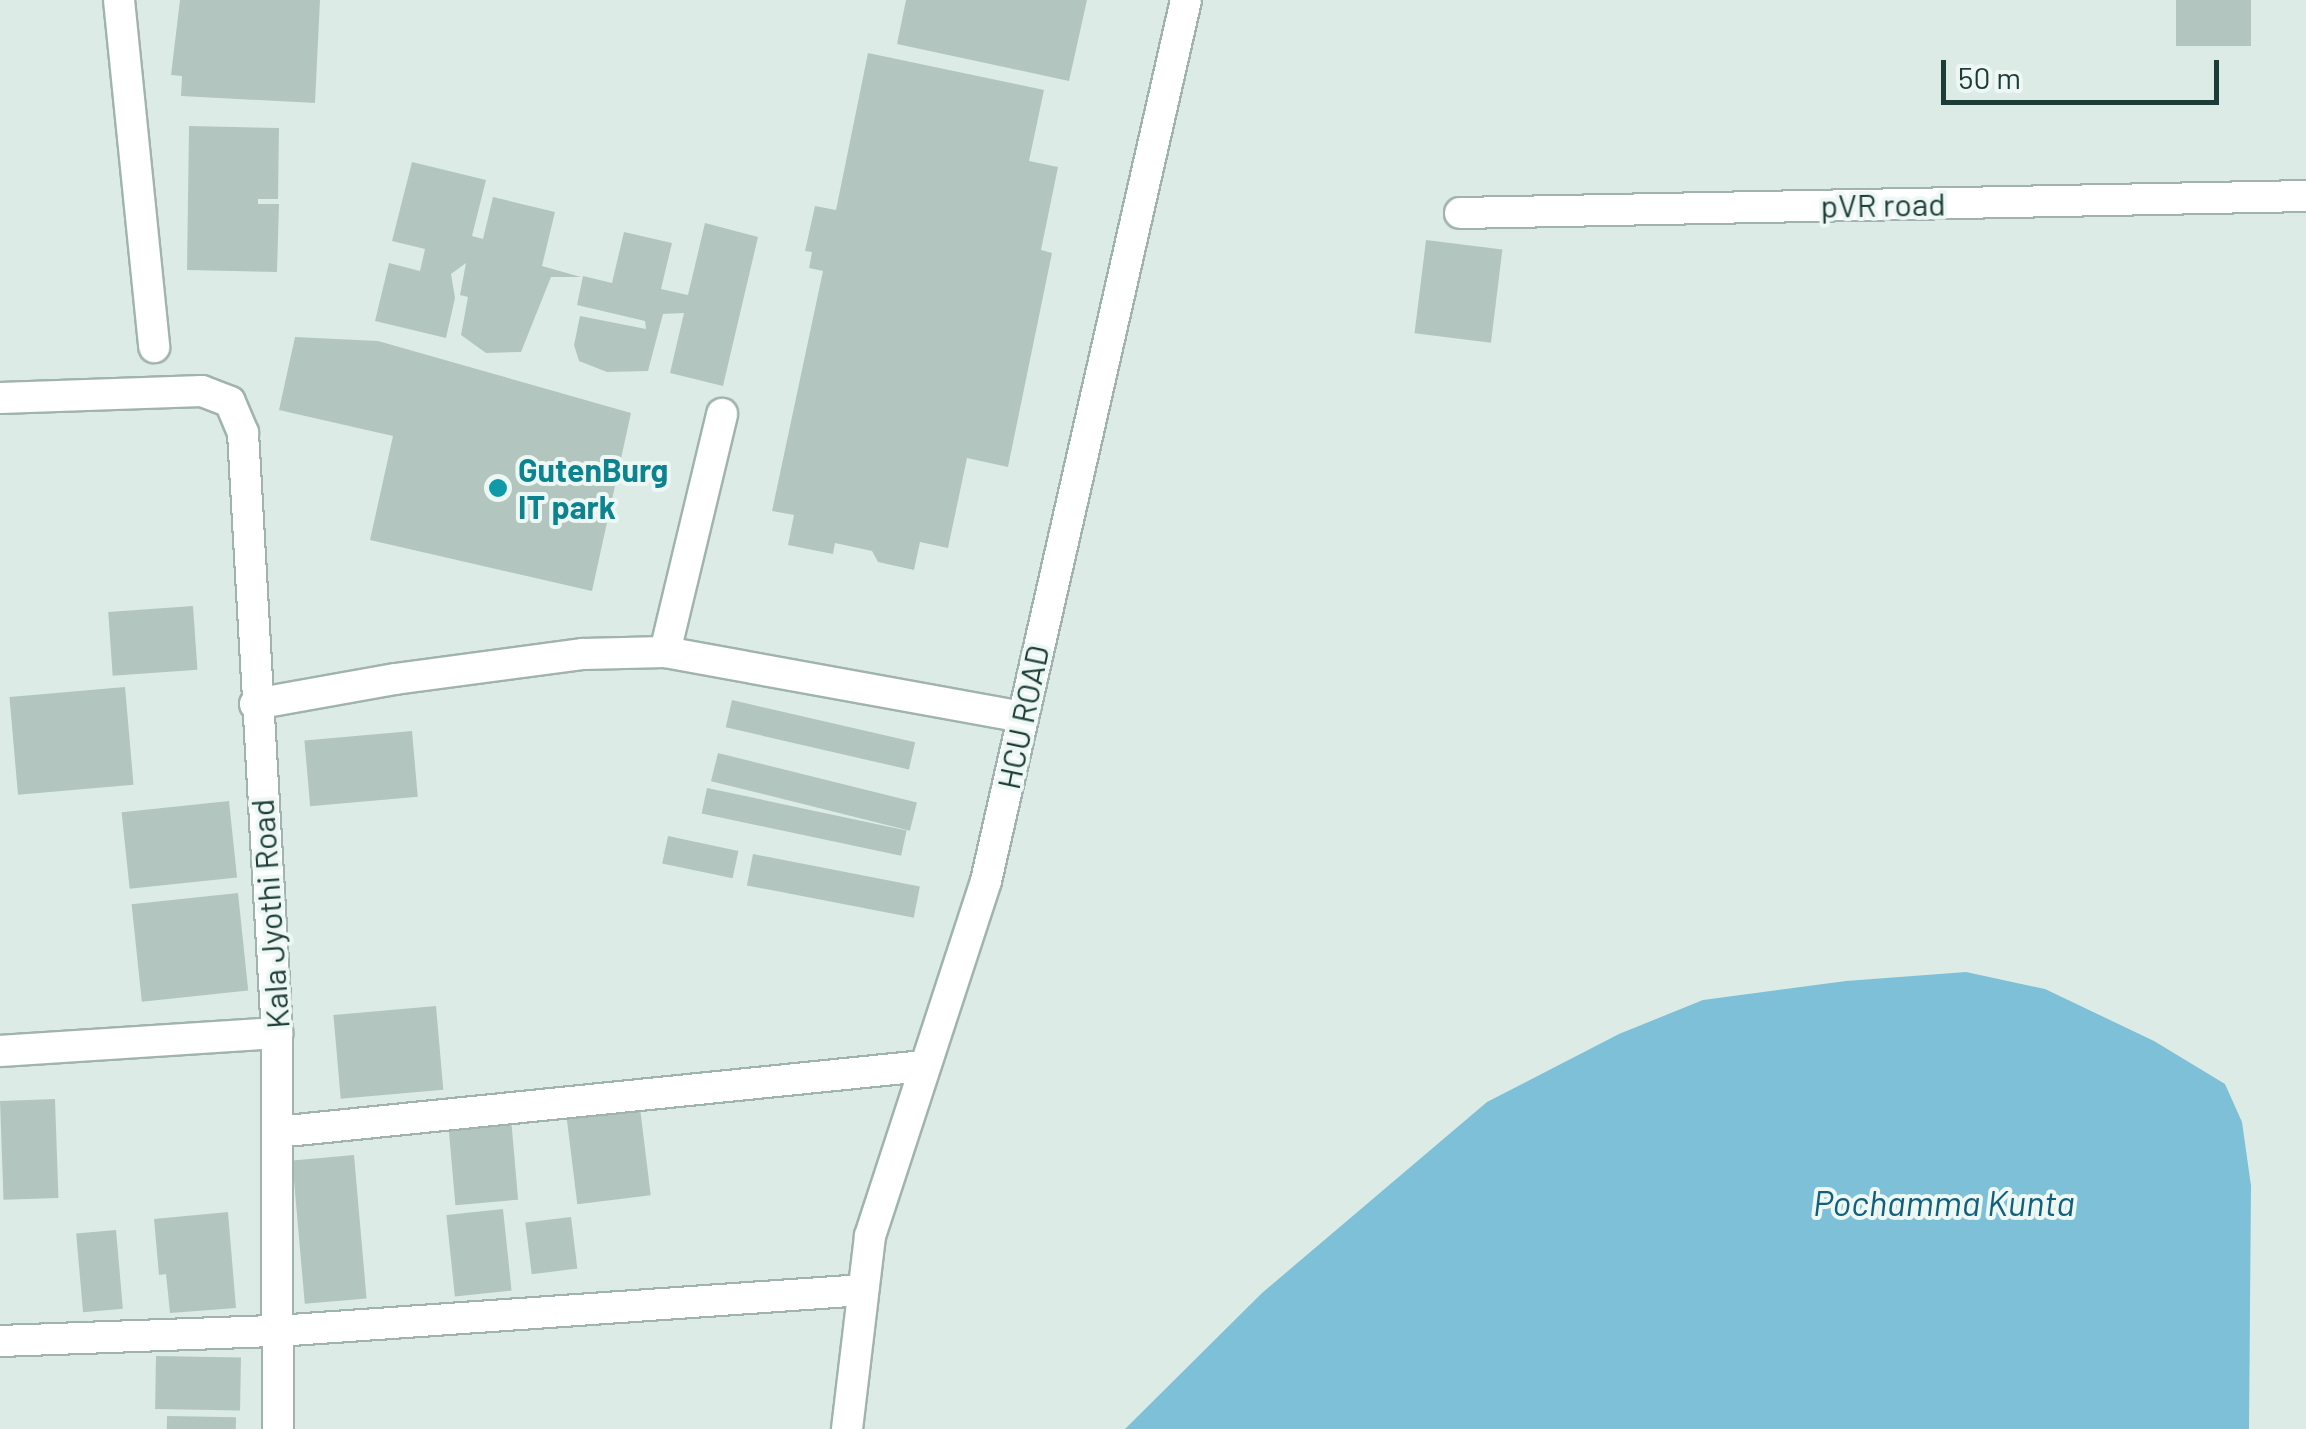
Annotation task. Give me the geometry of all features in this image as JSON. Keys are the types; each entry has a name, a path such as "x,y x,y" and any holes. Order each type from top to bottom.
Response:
{"street":[{"path":"119,0 154,348"},
{"name":"HCU ROAD","path":"848,1429 870,1236 986,881 1186,0"},
{"name":"pVR road","path":"1460,212 2306,196"},
{"name":"Kala Jyothi Road","path":"0,398 202,391 230,402 242,433 277,1033 278,1429"},
{"path":"666,652 722,414"},
{"path":"256,704 395,678 564,656 666,652 1021,718"},
{"path":"1,1042 277,1033"},
{"path":"277,1132 923,1066"},
{"path":"0,1340 276,1331 863,1290"}],"water":[{"name":"Pochamma Kunta","path":"1966,972 2045,989 2154,1041 2225,1084 2242,1122 2251,1186 2249,1429 1125,1429 1262,1293 1487,1102 1619,1034 1703,1000 1846,981"}],"building":[{"path":"180,0 320,0 315,103 181,96 182,76 171,75"},
{"path":"906,0 1087,0 1069,81 897,44"},
{"path":"2176,0 2251,0 2251,46 2176,46"},
{"path":"868,53 1044,90 1029,161 1058,167 1041,250 1052,253 1008,467 967,458 948,548 920,542 914,570 878,562 872,551 835,543 833,554 788,545 794,515 772,511 823,271 809,268 812,252 805,251 815,206 836,210"},
{"path":"189,126 279,128 278,199 258,199 258,204 279,204 277,272 187,270"},
{"path":"412,162 486,180 472,236 483,239 493,197 555,212 542,266 581,277 551,277 521,352 486,353 461,335 468,297 460,295 466,263 451,274 455,298 446,338 375,321 389,263 420,271 425,249 392,241"},
{"path":"705,223 758,237 723,386 670,373 684,313 663,314 648,371 607,372 579,361 574,345 580,316 646,329 645,321 577,305 583,276 612,283 624,232 672,243 661,289 688,295"},
{"path":"1426,240 1502,249 1491,343 1415,333"},
{"name":"GutenBurg IT park","path":"295,337 378,341 631,413 592,591 370,540 393,436 279,410"},
{"path":"193,606 197,670 113,676 108,612"},
{"path":"125,687 134,785 18,795 9,697"},
{"path":"732,700 915,742 909,770 726,727"},
{"path":"412,731 418,797 310,806 304,740"},
{"path":"718,753 917,803 910,831 711,781"},
{"path":"707,788 907,830 901,856 702,813"},
{"path":"229,801 237,878 130,889 122,812"},
{"path":"668,836 738,851 733,878 662,863"},
{"path":"753,854 920,886 914,918 747,885"},
{"path":"238,893 248,990 142,1002 132,904"},
{"path":"436,1006 443,1090 341,1099 333,1015"},
{"path":"55,1099 58,1198 3,1200 0,1101"},
{"path":"640,1108 651,1195 577,1204 567,1117"},
{"path":"511,1118 518,1200 455,1205 448,1123"},
{"path":"354,1155 367,1298 305,1304 292,1160"},
{"path":"503,1209 512,1291 455,1297 446,1215"},
{"path":"228,1212 236,1308 170,1313 166,1274 159,1275 154,1219"},
{"path":"571,1217 577,1269 532,1274 525,1223"},
{"path":"116,1230 123,1309 83,1312 76,1233"},
{"path":"156,1356 241,1357 240,1410 155,1409"},
{"path":"167,1416 236,1417 236,1429 167,1429"}],"place":[{"name":"GutenBurg IT park","path":"498,488"}]}
